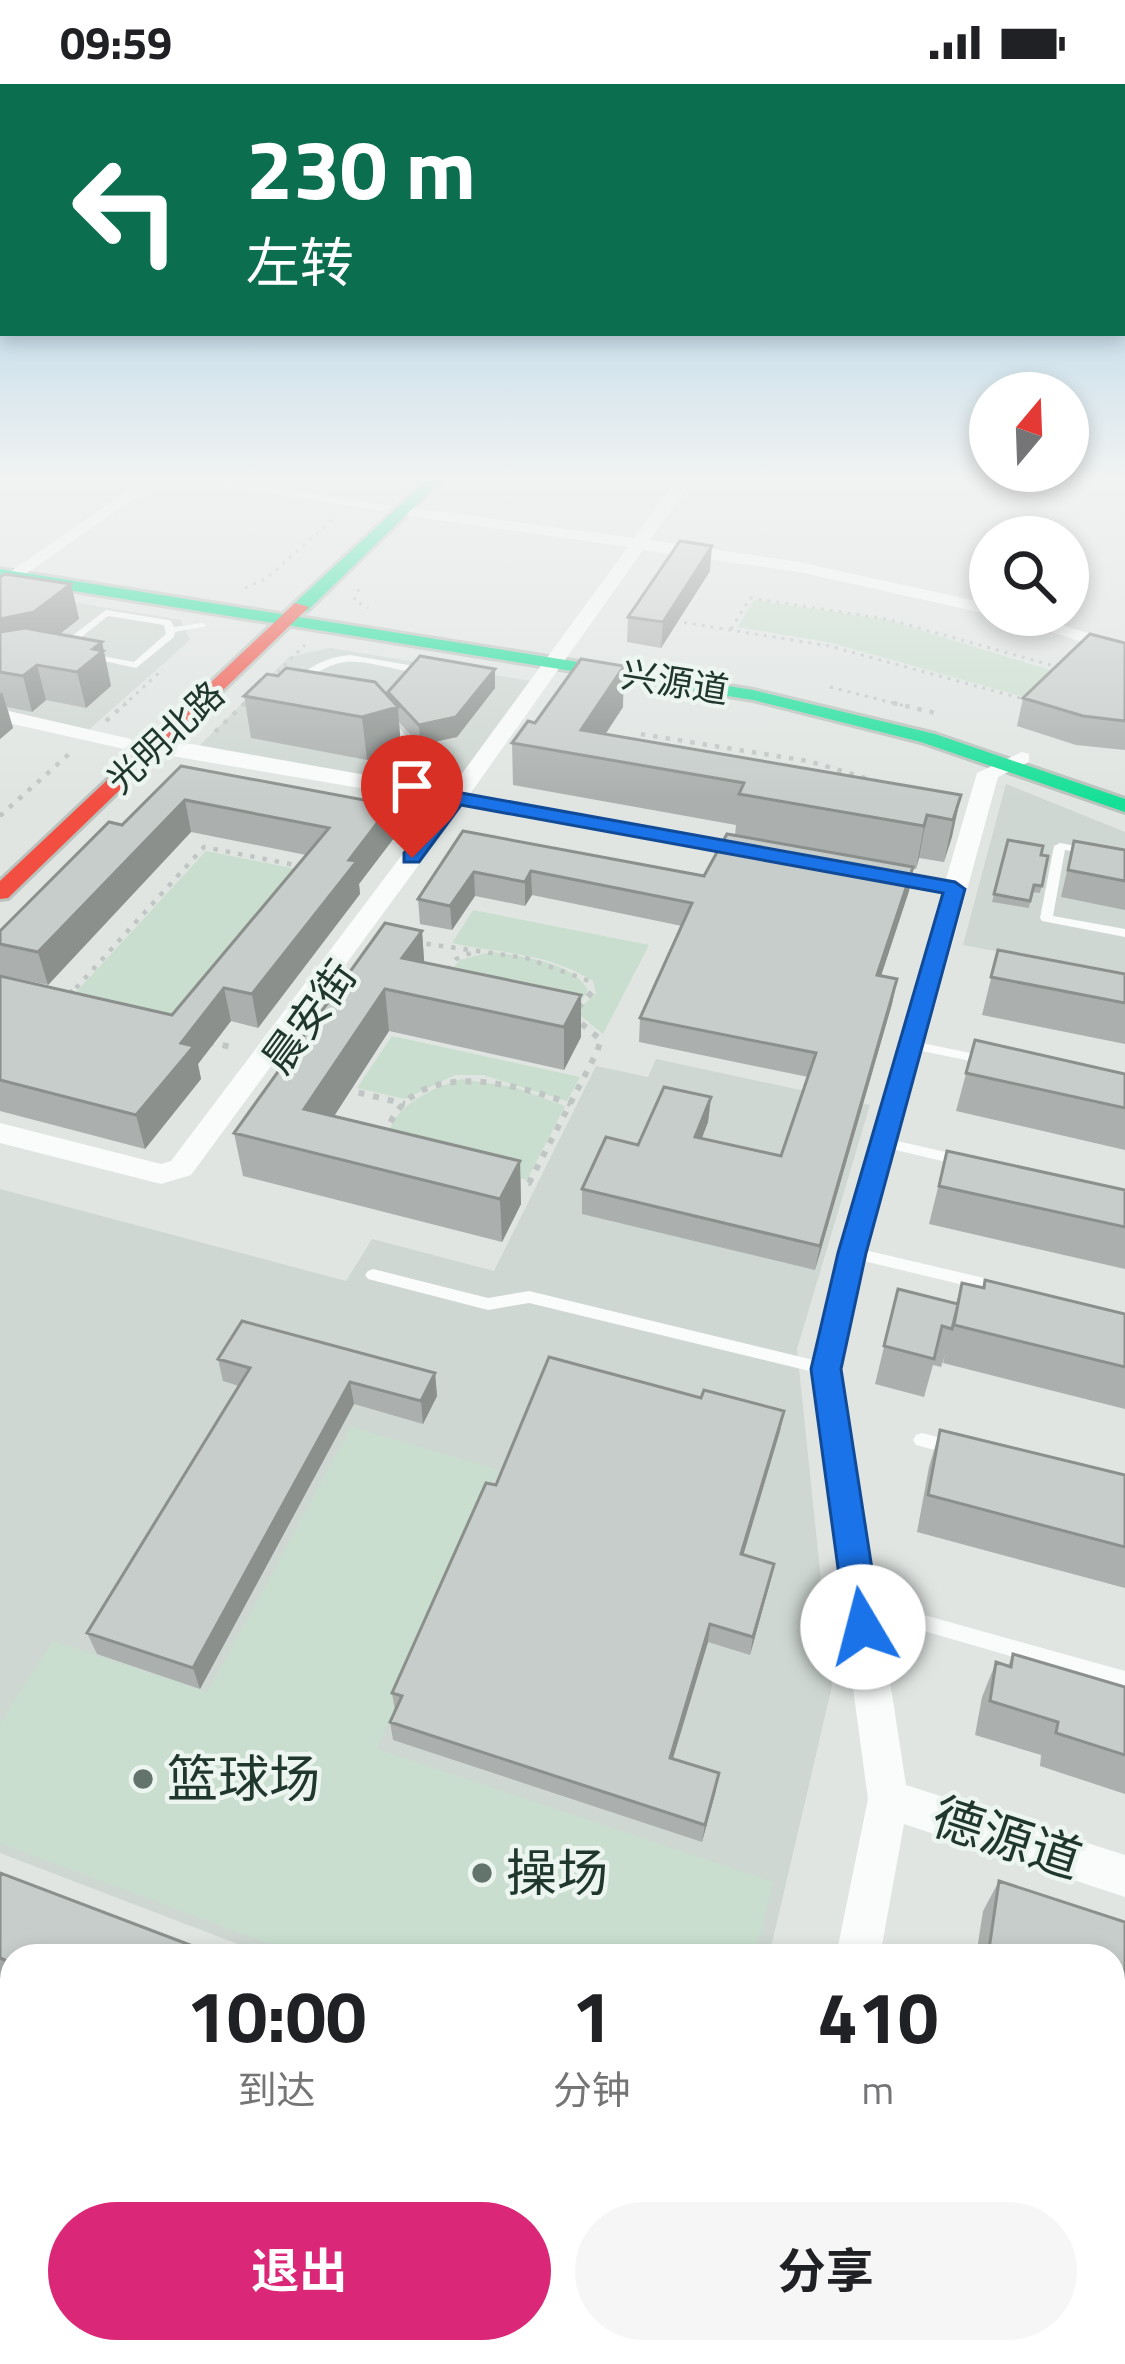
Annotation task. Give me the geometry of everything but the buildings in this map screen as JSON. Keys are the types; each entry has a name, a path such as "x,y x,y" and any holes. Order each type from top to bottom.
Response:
{"main road":[{"name":"兴源道","path":"93,587 830,703 1125,796"},
{"name":"光明北路","path":"0,893 154,747 310,587"},
{"name":"光明北路","path":"0,857 124,743 281,615"},
{"name":"兴源道","path":"1015,760 1125,806"}],"street":[{"name":"晨安街","path":"163,1180 190,1179 370,932 609,587"},
{"path":"896,587 969,603"},
{"path":"1089,634 1125,646"},
{"path":"1087,636 1125,646"},
{"path":"0,718 124,743"},
{"path":"154,747 790,862"},
{"path":"860,1944 888,1799 826,1369 852,1253 988,773 1015,760"},
{"name":"晨安街","path":"163,1180 181,1168 459,802"},
{"path":"849,873 954,892"},
{"path":"0,1133 163,1180"},
{"path":"0,1144 163,1180"},
{"name":"德源道","path":"888,1799 1125,1876"}],"lane":[{"path":"39,655 59,651 136,664 171,634 168,623 106,613 59,651"},
{"path":"170,630 202,626"},
{"path":"312,644 327,659"},
{"path":"309,699 286,694 318,662 338,657 414,669 402,683"},
{"path":"378,711 459,802"},
{"path":"1125,858 1060,845 1046,918 1125,933"},
{"path":"911,1045 997,1063"},
{"path":"884,1144 971,1163"},
{"path":"852,1253 1011,1291"},
{"path":"373,1275 488,1304 529,1297 826,1369"},
{"path":"922,1440 967,1452"},
{"path":"925,1623 1125,1680"}],"path":[{"path":"360,588 356,604 374,610"},
{"path":"731,629 750,598 887,619 1054,666 1043,685"},
{"path":"663,619 830,646 1041,703"},
{"path":"818,684 952,718"},
{"path":"630,751 640,734 808,761 884,783 878,797"},
{"path":"58,1006 204,847 322,870"},
{"path":"370,932 471,953"},
{"path":"446,981 456,959 490,950 542,959 589,982 592,992 569,1013 601,1040 529,1184 507,1178"},
{"path":"195,1039 264,1055"},
{"path":"398,1151 385,1137 389,1120 405,1104 457,1078 483,1078 571,1104"},
{"path":"338,1087 405,1104"}],"shaded area":[{"path":"0,590 181,620 190,640 83,735 0,719"},
{"path":"330,648 543,683 458,802 192,753 289,657"},
{"path":"1006,784 1125,832 1125,976 963,945"},
{"path":"656,1059 870,1105 797,1349 832,1686 772,1944 238,1944 0,1853 0,1189 346,1281 372,1239 494,1271 596,1066 648,1077"}],"green space":[{"path":"754,600 887,620 1050,670 1028,698 832,643 738,627"},
{"path":"206,851 317,873 188,1031 66,1003"},
{"path":"473,910 649,945 603,1034 576,1012 596,993 593,981 541,959 452,943"},
{"path":"491,952 559,967 582,981 588,991 578,1005 452,969 460,960"},
{"path":"392,1036 580,1077 567,1101 483,1075 455,1075 405,1099 357,1088"},
{"path":"461,1079 514,1087 565,1106 527,1180 400,1149 388,1135 407,1106"},
{"path":"351,1427 499,1470 377,1749 773,1882 758,1944 270,1944 0,1843 0,1724 53,1641 208,1692"}],"traffic: fast":[{"path":"83,587 753,695 928,738 1125,806"},
{"path":"301,607 322,587"}],"traffic: jam":[{"path":"0,893 301,607"}],"place":[{"name":"篮球场","path":"143,1779"},
{"name":"操场","path":"482,1873"}],"route":[{"path":"412,858 456,798 955,889 852,1253 826,1369 863,1627"}]}
